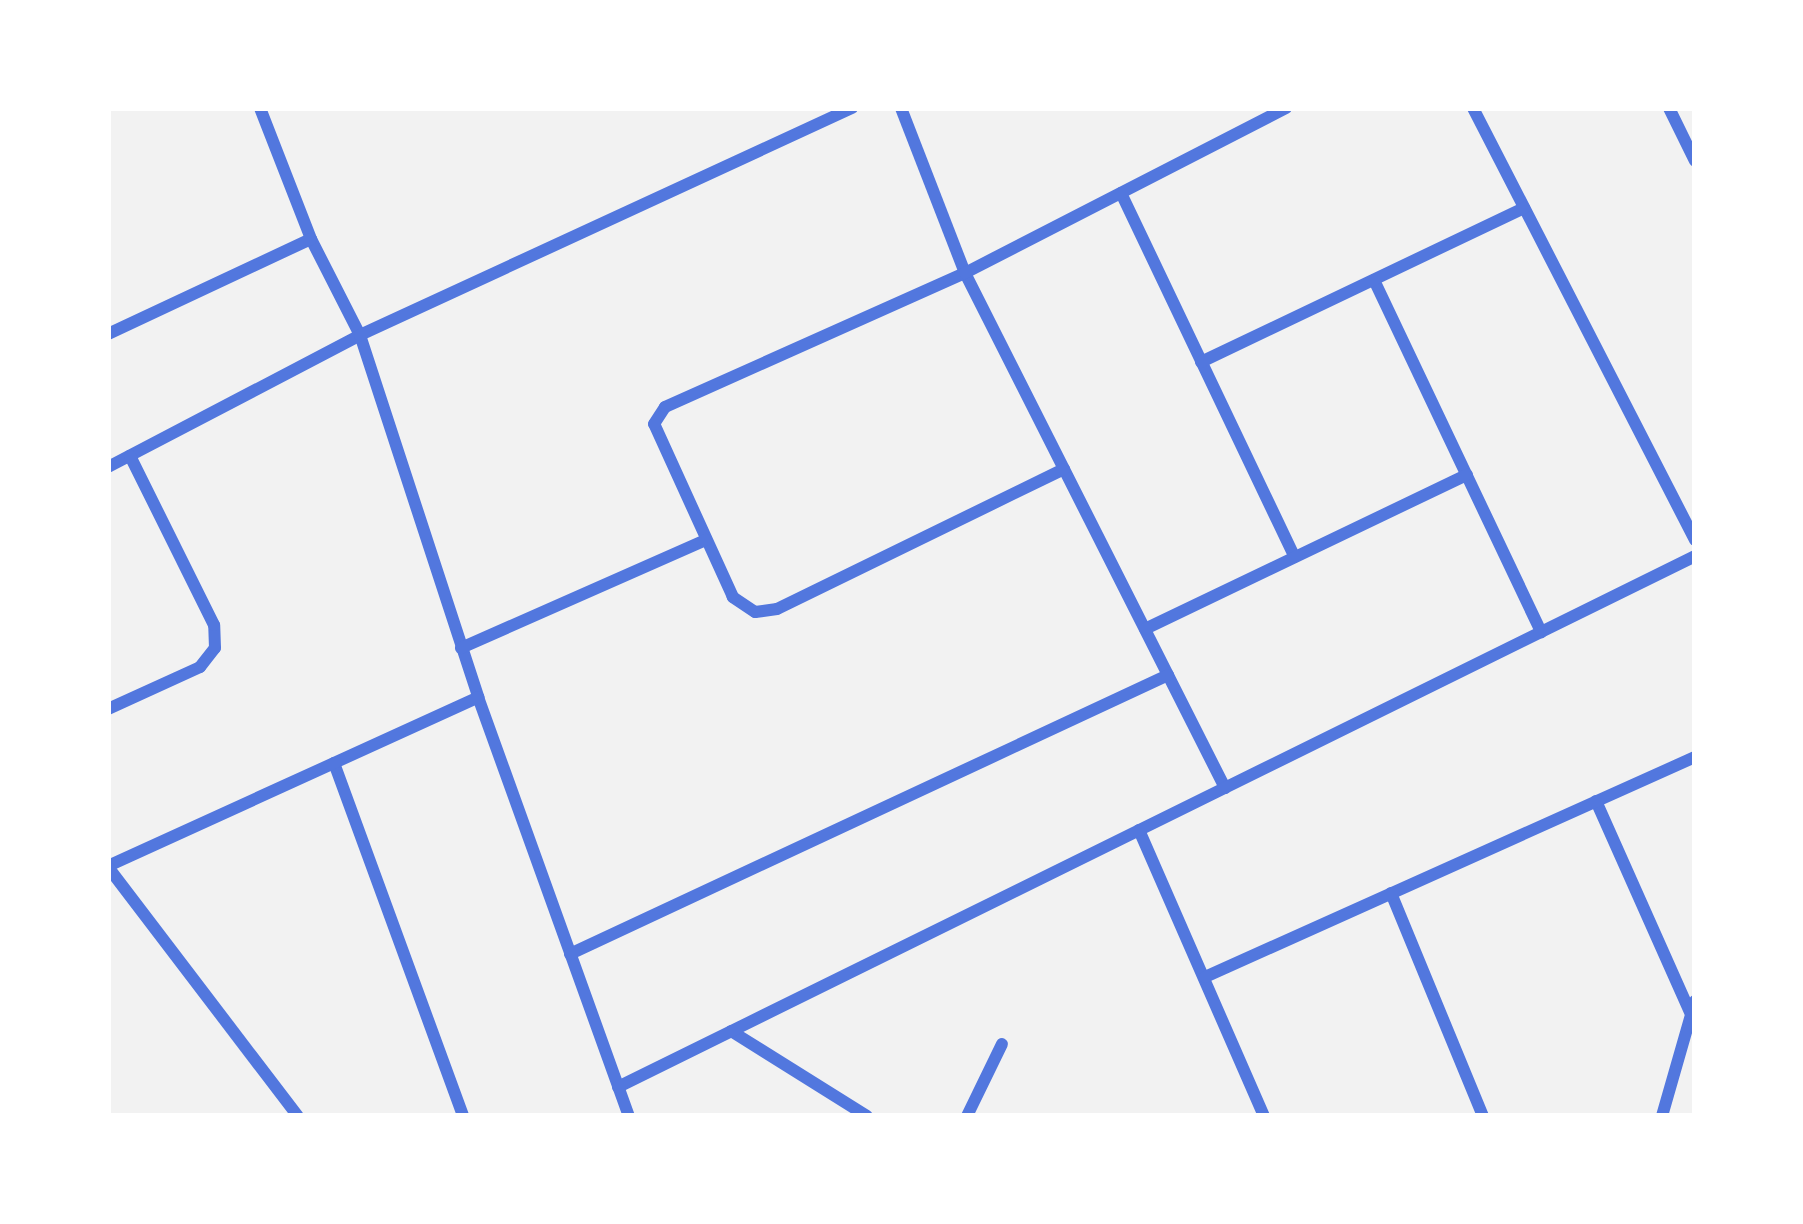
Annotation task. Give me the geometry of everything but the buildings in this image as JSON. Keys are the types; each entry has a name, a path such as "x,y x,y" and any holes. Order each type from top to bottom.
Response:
{"street":[{"path":"260,108 311,238 360,335 478,697 629,1116"},
{"path":"108,467 360,335 852,108"},
{"path":"901,108 965,273 1225,788"},
{"path":"1064,470 777,609 755,612 733,597 654,424 665,407 965,273 1286,108"},
{"path":"1473,108 1695,541"},
{"path":"1669,108 1695,160"},
{"path":"1121,193 1295,557"},
{"path":"1202,362 1524,208"},
{"path":"108,334 311,238"},
{"path":"1374,280 1541,632"},
{"path":"108,709 200,668 214,648 214,625 130,456"},
{"path":"1145,629 1467,475"},
{"path":"461,647 706,540"},
{"path":"618,1087 1695,556"},
{"path":"570,954 1168,675"},
{"path":"298,1116 108,867 478,697"},
{"path":"1204,977 1695,757"},
{"path":"334,763 463,1116"},
{"path":"1596,801 1692,1006 1662,1116"},
{"path":"1139,830 1264,1116"},
{"path":"1391,893 1483,1116"},
{"path":"731,1031 867,1116"},
{"path":"967,1116 1002,1044"}]}
